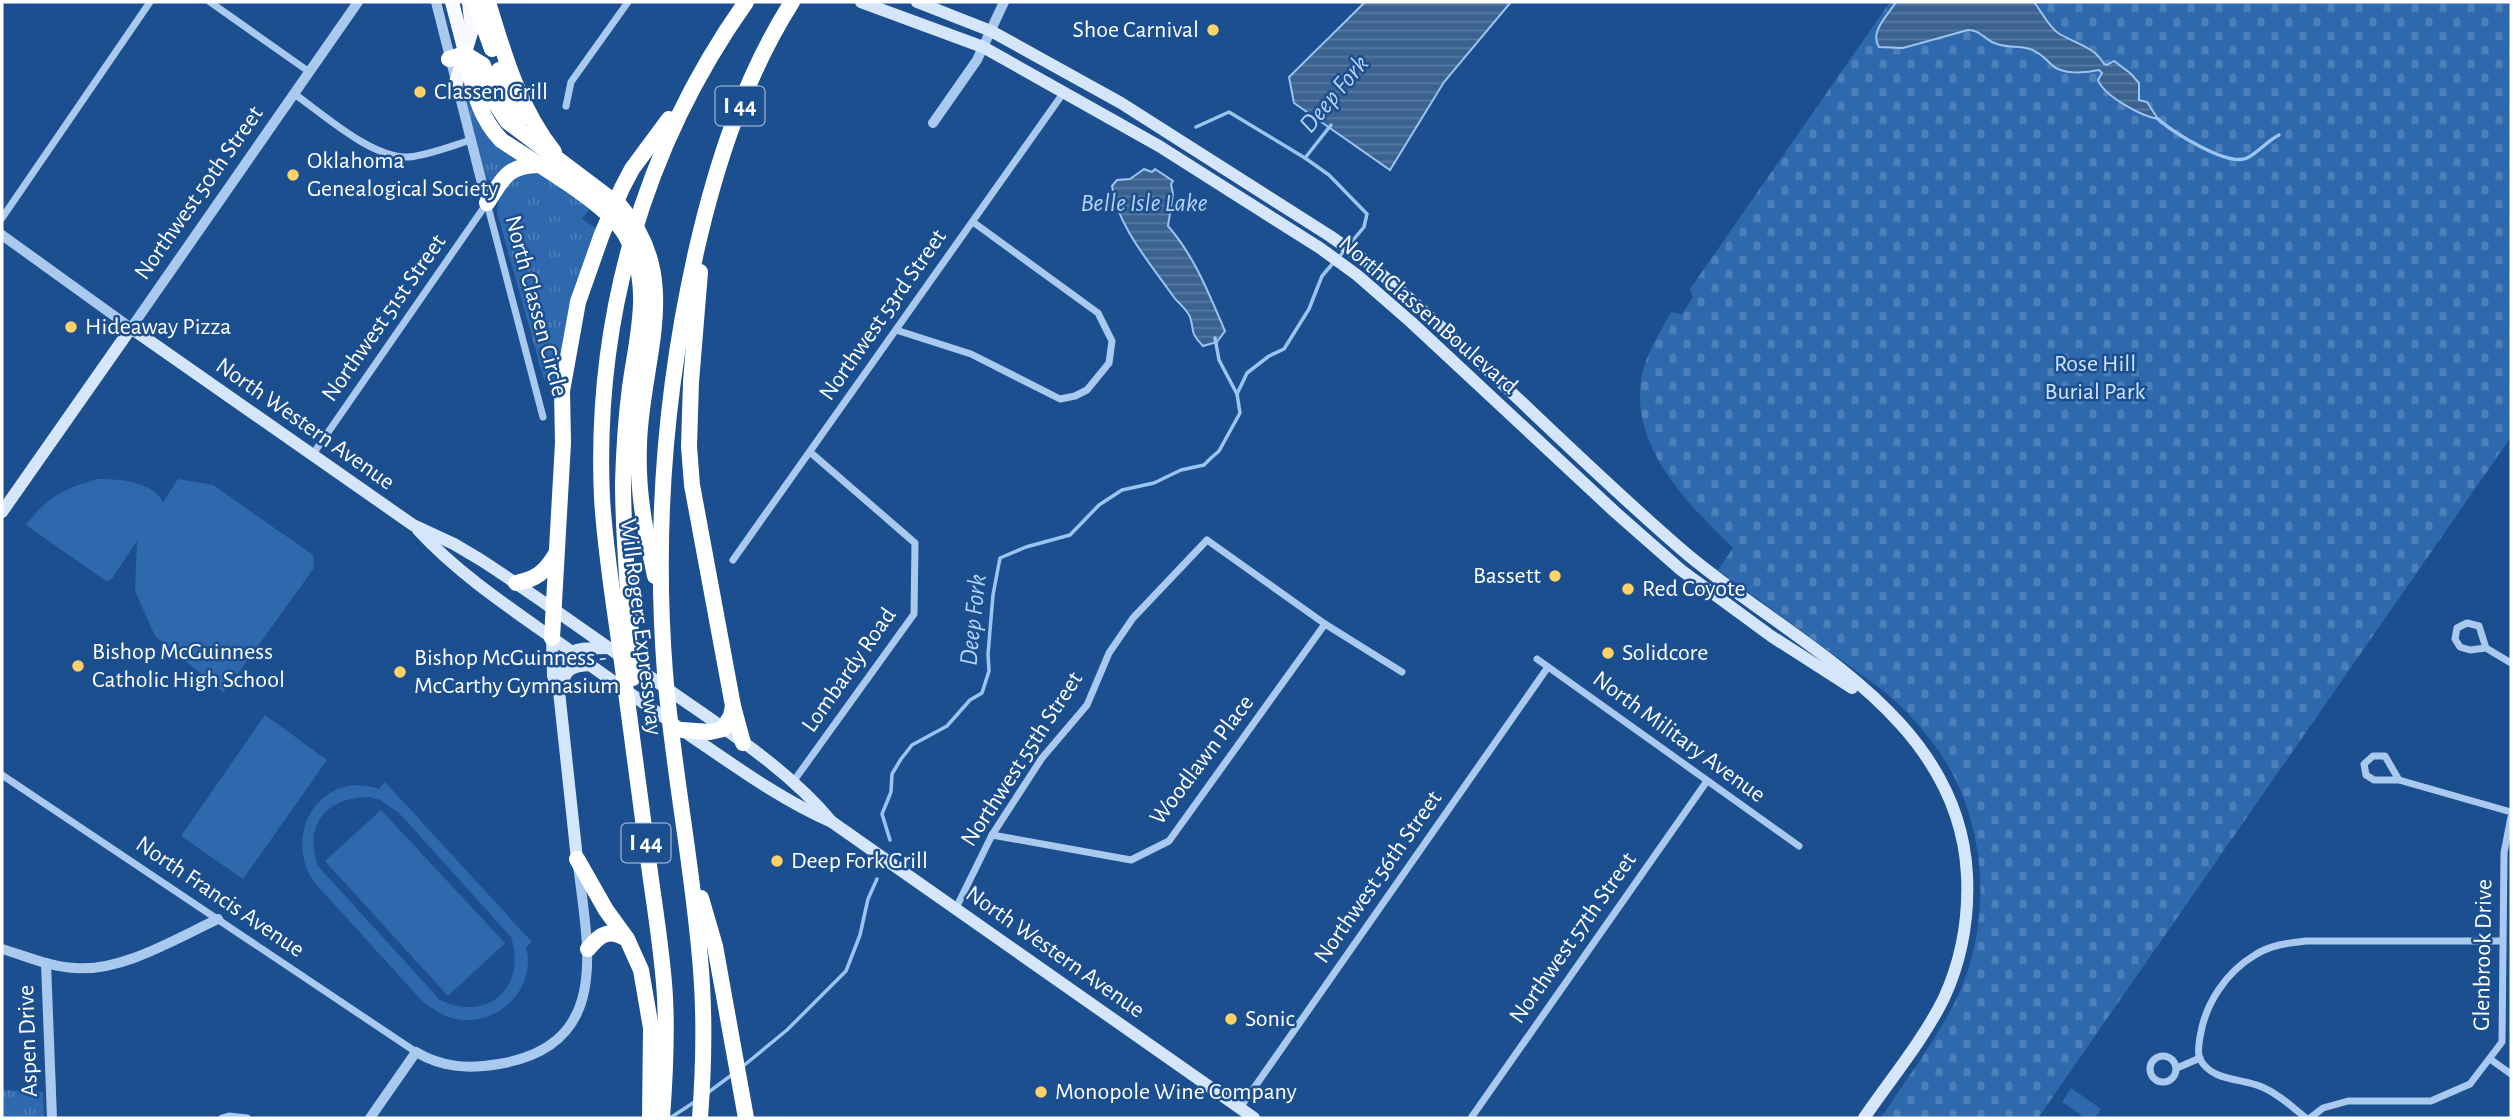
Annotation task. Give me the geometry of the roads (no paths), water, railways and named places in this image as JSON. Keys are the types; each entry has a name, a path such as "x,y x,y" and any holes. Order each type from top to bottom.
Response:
{"highway":[{"path":"452,2 482,116 490,128 501,140 590,200 617,222 638,261 643,295 626,425 623,481 631,617 634,753"},
{"path":"456,83 472,29 469,2"},
{"path":"475,2 520,131"},
{"path":"488,2 518,94 548,144 567,168"},
{"name":"Will Rogers Expressway","path":"662,1118 659,1070 665,995 602,499 601,435 604,385 623,267 639,213 670,133 691,89 746,2"},
{"name":"Will Rogers Expressway","path":"700,1118 704,1046 700,958 665,675 662,528 667,431 678,340 706,210 741,104 769,41 790,5"},
{"path":"449,59 465,54 483,65 494,101 507,121 606,195 628,216 644,241 653,267 656,308 639,441 640,508 662,609"},
{"path":"552,638 564,374 578,302 601,234 632,169 691,89"},
{"path":"487,203 503,178 512,171 520,166 538,165"},
{"path":"706,210 691,382 689,446 698,524 733,706 744,743"},
{"path":"516,583 537,578 557,552"},
{"path":"691,733 723,729 731,716 733,706"},
{"path":"687,852 715,946 746,1118"},
{"path":"577,859 606,910 627,939 641,970 659,1070 650,1118"},
{"path":"588,949 598,937 606,933 614,932 627,939"}],"main road":[{"name":"North Classen Boulevard","path":"861,2 983,47 1168,152 1320,248 1357,275 1411,323 1681,570 1803,658 1885,708"},
{"name":"North Classen Boulevard","path":"917,2 991,30 1121,103 1366,261 1682,550 1811,645 1885,708 1916,740 1942,781 1961,830 1968,893 1966,928 1954,974 1942,1001 1864,1118"},
{"path":"1112,119 1121,103"},
{"path":"1411,323 1422,310"},
{"name":"North Western Avenue","path":"131,328 413,525 454,544 516,583 692,706 793,782 812,798 832,822"},
{"name":"Northwest 50th Street","path":"2,512 131,328"},
{"path":"1485,392 1496,380"},
{"path":"1615,512 1625,500"},
{"name":"North Western Avenue","path":"413,525 445,559 496,599 691,733 750,777 804,810 832,822 1254,1118"},
{"path":"552,638 553,676 559,691 577,859"},
{"path":"553,676 564,657 571,651 581,647 603,646"},
{"path":"559,691 568,671 577,665 591,665"}],"street":[{"path":"2,218 150,2"},
{"path":"210,2 308,71"},
{"name":"Northwest 50th Street","path":"131,328 358,2"},
{"name":"North Classen Circle","path":"436,2 543,417"},
{"path":"566,106 571,82 628,2"},
{"path":"933,123 983,47 1004,2"},
{"name":"Northwest 53rd Street","path":"733,560 1063,92"},
{"path":"293,93 365,144 388,154 407,157 471,140"},
{"name":"Northwest 51st Street","path":"313,454 487,203"},
{"path":"896,330 971,354 1060,399 1087,390 1109,363 1112,341 1098,313 973,222"},
{"name":"North Western Avenue","path":"2,235 131,328"},
{"name":"Lombardy Road","path":"793,782 914,614 915,543 810,452"},
{"name":"Northwest 55th Street","path":"956,908 992,835 1042,758 1087,705 1109,653 1133,618 1207,540 1325,624"},
{"path":"2486,648 2479,626 2467,623 2457,628 2455,639 2460,647 2470,650 2486,648 2511,663"},
{"path":"1325,624 1402,672"},
{"name":"Woodlawn Place","path":"992,835 1131,860 1169,841 1325,624"},
{"name":"North Military Avenue","path":"1537,659 1799,846"},
{"name":"Northwest 56th Street","path":"1240,1108 1548,667"},
{"path":"2399,780 2385,756 2374,756 2364,764 2366,775 2374,780 2399,780 2511,814"},
{"name":"North Francis Avenue","path":"2,775 416,1052"},
{"name":"Northwest 57th Street","path":"1471,1118 1707,780"},
{"name":"Glenbrook Drive","path":"2308,1118 2323,1108 2348,1101 2431,1101 2470,1084 2502,1042 2501,941 2511,814"},
{"path":"370,1118 416,1052 437,1063 470,1067 524,1058 544,1050 560,1037 578,1010 588,975 588,949 577,859"},
{"path":"2,949 46,963 74,968 111,965 218,919"},
{"path":"2308,1118 2279,1096 2260,1086 2230,1080 2214,1072 2200,1058 2203,1020 2219,989 2236,969 2256,954 2279,944 2329,939 2501,941"},
{"name":"Aspen Drive","path":"46,963 51,1118"},
{"path":"2176,1068 2200,1058"},
{"path":"2490,1059 2511,1074"},
{"path":"222,1118 247,1118"}],"water":[{"path":"1365,2 1511,2 1444,82 1390,170 1294,103 1289,77"},
{"path":"1896,2 2034,2 2058,33 2090,49 2104,64 2114,61 2130,73 2139,83 2139,100 2147,102 2158,119 2133,110 2115,99 2098,80 2102,73 2099,70 2068,72 2056,68 2033,50 1997,44 1972,30 1903,48 1879,47 1876,35"},
{"name":"Belle Isle Lake","path":"1144,169 1152,172 1155,169 1173,181 1168,226 1194,263 1225,331 1217,342 1203,346 1199,341 1194,334 1189,314 1145,257 1120,215 1112,186 1117,180 1130,179"}],"waterway":[{"path":"1196,127 1229,112 1305,158"},
{"path":"2158,119 2201,147 2227,158 2247,158 2279,135"},
{"name":"Deep Fork","path":"1331,125 1305,158 1329,175 1367,214 1364,227 1339,257"},
{"name":"Deep Fork","path":"890,840 882,814 891,792 892,774 901,759 912,745 947,726 970,700 982,693 989,671 993,595 1000,558 1026,547 1070,535 1099,505 1122,490 1154,483 1181,470 1204,465 1219,451 1240,413 1237,394 1247,373 1269,356 1284,349 1309,309 1322,276 1334,262"},
{"path":"1215,338 1219,360 1237,394"},
{"name":"Deep Fork","path":"742,1067 787,1030 846,971 860,935 868,899 877,879"},
{"name":"Deep Fork","path":"706,1094 733,1074"},
{"name":"Deep Fork","path":"670,1118 696,1101"}],"place":[{"name":"Shoe Carnival","path":"1213,30"},
{"name":"Classen Grill","path":"420,92"},
{"name":"Oklahoma Genealogical Society","path":"293,175"},
{"name":"Hideaway Pizza","path":"71,327"},
{"name":"Bassett","path":"1555,576"},
{"name":"Red Coyote","path":"1628,589"},
{"name":"Solidcore","path":"1608,653"},
{"name":"Bishop McGuinness Catholic High School","path":"78,666"},
{"name":"Bishop McGuinness - McCarthy Gymnasium","path":"400,672"},
{"name":"Deep Fork Grill","path":"777,861"},
{"name":"Sonic","path":"1231,1019"},
{"name":"Monopole Wine Company","path":"1041,1092"}],"park label":[{"name":"Rose Hill Burial Park","path":"2095,378"}]}
